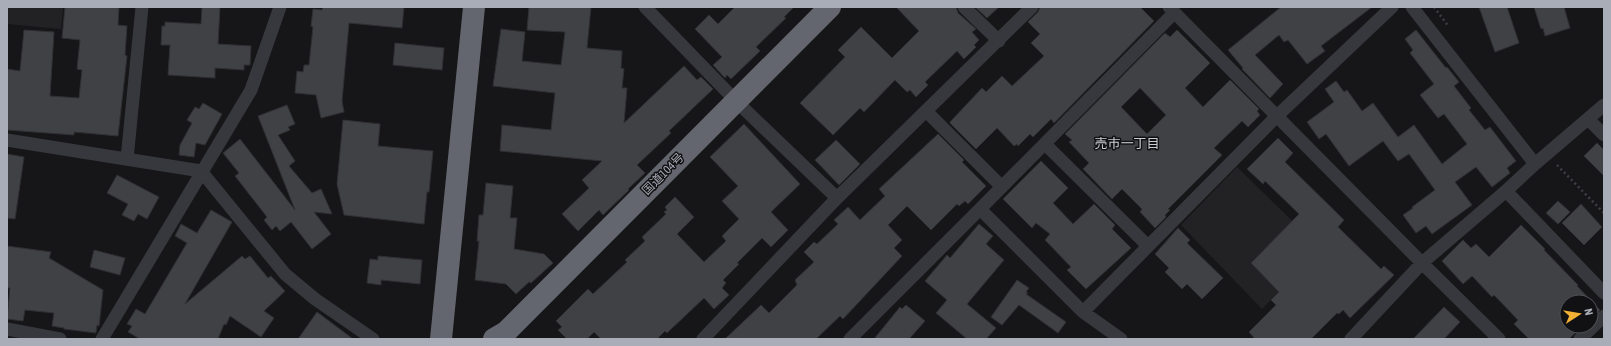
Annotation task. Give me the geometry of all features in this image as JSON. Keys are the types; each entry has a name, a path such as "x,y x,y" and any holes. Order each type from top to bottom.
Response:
{"highway":[{"path":"441,339 474,7"},
{"name":"国道104号","path":"494,339 506,332 830,7"}],"street":[{"path":"127,160 142,7"},
{"path":"102,339 201,171 251,90 280,7"},
{"path":"645,7 736,101 837,198"},
{"path":"964,7 998,41"},
{"path":"703,339 837,198 1032,7"},
{"path":"1083,312 1277,116 1392,7"},
{"path":"1412,7 1535,164"},
{"path":"850,339 1045,144 1171,10 1499,339"},
{"path":"1351,339 1422,263 1604,104"},
{"path":"926,111 1002,187"},
{"path":"1588,119 1604,135"},
{"path":"7,140 201,171 285,274 315,299 373,339"},
{"path":"1045,144 1148,246"},
{"path":"1506,191 1604,293"},
{"path":"980,209 1083,312 1122,339"},
{"path":"1580,339 1604,316"},
{"path":"7,329 60,339"}],"path":[{"path":"1434,7 1453,32"},
{"path":"1546,154 1604,213"}],"shaded area":[{"path":"7,7 63,7 61,29 7,24"},
{"path":"1237,167 1321,249 1262,309 1181,225"}],"building":[{"path":"65,7 119,7 118,25 127,26 125,55 127,56 118,136 74,132 74,135 7,130 7,69 20,71 24,30 54,32 50,96 79,98 82,70 77,69 80,40 62,38"},
{"path":"202,7 220,7 218,44 251,46 250,65 244,65 244,70 215,68 215,78 168,75 170,45 161,45 162,26 165,26 165,22 201,24"},
{"path":"323,7 404,7 402,28 349,23 342,101 344,112 321,118 316,95 295,93 297,71 303,72 304,65 309,65 313,27 311,26 313,9 322,10"},
{"path":"529,7 591,7 587,48 622,51 621,68 624,69 622,88 627,88 624,123 684,66 697,80 701,77 713,89 669,131 671,133 637,165 645,173 628,189 629,190 603,215 599,210 578,231 562,214 589,188 582,180 602,161 500,151 502,125 551,130 555,93 493,86 501,29 525,32 522,61 561,65 565,32 527,30"},
{"path":"735,7 794,7 784,17 786,18 756,47 760,51 731,79 727,75 725,78 713,65 722,57 695,29 709,15 718,24"},
{"path":"896,7 956,7 958,13 976,29 972,32 979,40 974,45 976,47 964,59 957,51 925,82 928,85 916,97 910,90 907,92 895,80 864,112 860,108 833,135 800,103 845,57 838,50 861,27 892,58 919,31"},
{"path":"975,7 999,7 987,18"},
{"path":"1040,7 1140,7 1154,21 1054,123 1051,119 1033,137 1030,134 1018,146 1017,144 1014,146 997,128 976,149 950,122 982,88 986,92 1002,76 1012,86 1044,56 1031,43 1040,34 1028,22 1038,12"},
{"path":"1281,7 1372,7 1321,46 1325,51 1307,64 1288,40 1284,42 1279,35 1255,55 1283,84 1270,98 1242,69 1243,68 1228,50"},
{"path":"1479,7 1507,7 1519,43 1495,52"},
{"path":"1534,7 1564,7 1570,28 1545,36 1543,28 1541,29"},
{"path":"1177,30 1210,63 1185,88 1203,107 1230,80 1259,109 1257,111 1260,115 1248,127 1242,121 1214,148 1222,155 1168,209 1170,210 1165,215 1166,217 1155,228 1140,212 1142,209 1122,189 1112,199 1083,169 1089,163 1069,142 1072,140 1065,134 1165,33 1170,37","holes":["1140,88 1166,115 1147,134 1121,107"]},
{"path":"1416,30 1459,82 1454,86 1471,108 1469,110 1485,130 1490,127 1516,161 1507,168 1510,173 1492,187 1476,167 1455,182 1472,205 1432,234 1426,226 1416,233 1403,215 1435,190 1409,154 1398,161 1383,141 1349,166 1326,134 1319,139 1307,122 1334,102 1325,89 1336,81 1344,92 1347,90 1362,111 1373,103 1398,137 1414,125 1442,164 1467,144 1444,114 1438,118 1420,95 1434,84 1410,53 1413,50 1405,39"},
{"path":"395,43 444,48 442,70 393,65"},
{"path":"203,103 222,114 205,145 196,143 194,157 179,155 180,145 192,123 187,120 195,107 199,109"},
{"path":"287,105 295,124 288,127 290,130 278,135 295,161 289,166 312,193 321,189 332,214 314,212 331,234 312,249 291,222 280,231 276,226 272,230 264,220 267,217 235,176 239,173 223,153 240,139 295,210 258,116"},
{"path":"343,120 380,124 378,146 433,151 424,224 344,215 337,184"},
{"path":"744,124 800,184 771,212 788,230 771,247 762,238 737,263 739,264 723,280 726,283 722,288 729,295 714,309 704,298 667,333 665,331 657,339 601,339 594,332 587,339 567,339 558,330 562,327 556,321 588,289 593,294 627,262 625,260 645,241 642,237 666,214 664,212 667,210 665,207 675,197 694,217 677,234 704,262 726,241 722,236 739,219 722,201 738,186 710,157"},
{"path":"938,134 964,160 962,162 986,186 968,204 965,201 959,206 957,204 931,230 907,206 888,225 902,240 894,248 902,256 843,319 840,316 816,339 725,339 761,305 769,313 797,285 795,280 814,262 804,252 814,242 817,244 838,224 834,220 848,207 860,220 885,196 879,189"},
{"path":"1278,138 1293,153 1285,162 1344,220 1338,227 1381,269 1384,266 1394,275 1350,318 1343,310 1339,314 1337,313 1311,339 1255,339 1249,332 1276,305 1271,300 1279,292 1251,263 1299,214 1265,181 1263,184 1247,169"},
{"path":"836,140 860,164 839,185 815,160"},
{"path":"1597,143 1604,150 1604,176 1584,156"},
{"path":"7,154 24,157 15,219 7,218"},
{"path":"1041,161 1068,188 1053,203 1073,224 1094,204 1115,225 1112,229 1131,248 1086,289 1067,270 1071,267 1045,240 1050,234 1036,223 1032,228 1003,199"},
{"path":"117,175 159,197 147,219 138,214 134,221 122,215 128,204 107,193"},
{"path":"486,183 513,186 510,218 517,218 514,249 544,254 553,263 531,283 529,282 516,294 506,284 475,280 479,241 477,241 479,215 483,215"},
{"path":"1558,201 1570,212 1558,224 1546,213"},
{"path":"1581,204 1602,227 1584,245 1562,223"},
{"path":"211,210 232,222 185,304 242,256 245,259 250,256 268,278 271,276 285,291 264,311 274,318 261,337 230,316 226,325 224,324 218,339 140,339 128,332 132,326 127,324 136,309 145,314 187,243 175,236 181,224 197,233"},
{"path":"979,224 993,236 986,244 1004,260 967,304 996,328 986,339 967,339 936,313 947,300 925,281 947,255 950,258"},
{"path":"1521,225 1545,249 1544,250 1578,285 1577,286 1585,294 1559,294 1559,334 1574,334 1569,339 1529,339 1514,324 1518,320 1494,295 1492,297 1472,276 1463,284 1442,261 1463,240 1471,248 1476,244 1489,257"},
{"path":"1178,228 1190,240 1187,243 1223,278 1202,299 1187,284 1182,289 1165,272 1169,268 1155,254"},
{"path":"7,246 51,252 49,258 103,290 99,326 97,325 96,333 52,326 54,313 25,310 23,321 7,319 10,288 7,288"},
{"path":"94,250 125,258 120,275 90,267"},
{"path":"378,256 422,260 420,284 381,280 381,285 367,283 370,259 378,260"},
{"path":"1017,280 1029,288 1026,292 1028,293 1026,294 1066,322 1058,333 1019,305 1002,325 991,317"},
{"path":"906,305 925,321 909,339 874,339 900,307 902,309"},
{"path":"1444,307 1460,322 1444,339 1413,339"},
{"path":"317,312 353,339 298,339"}],"district":[{"name":"売市一丁目","path":"1127,143"}]}
